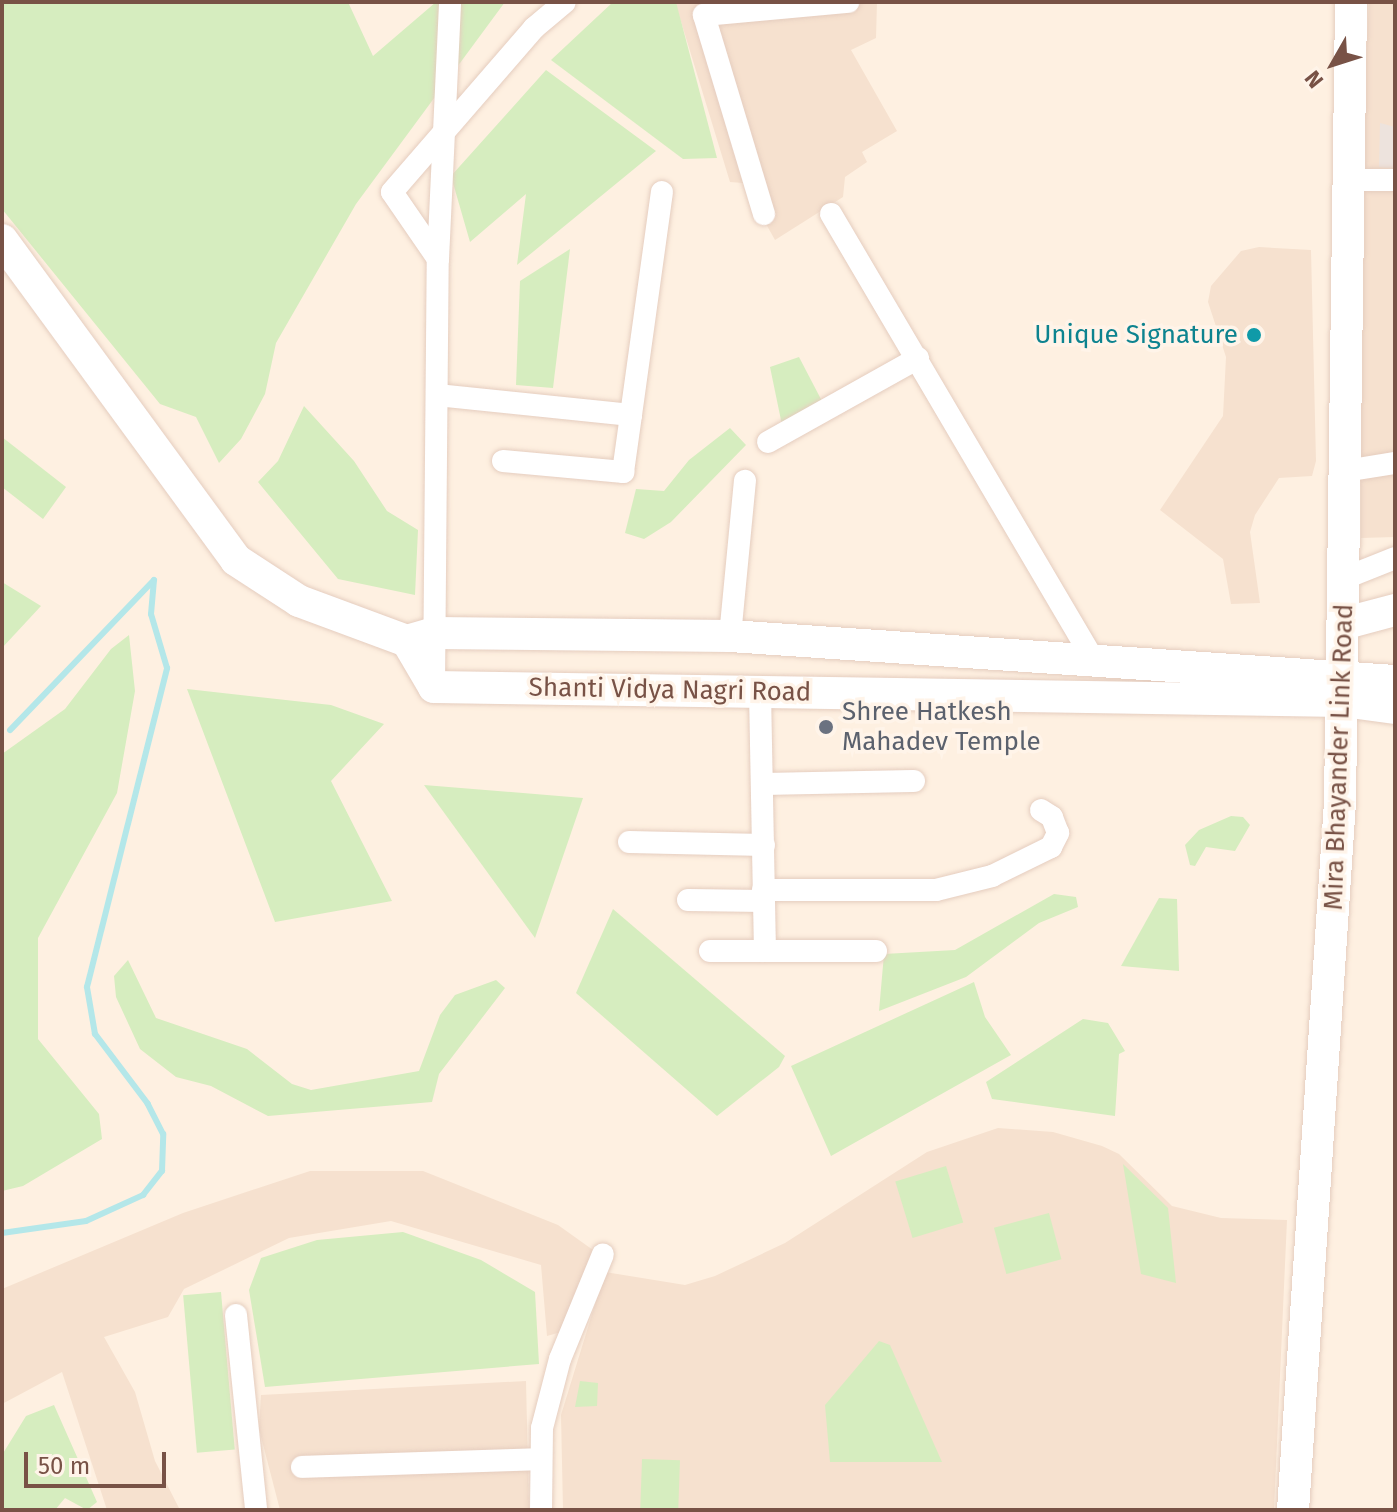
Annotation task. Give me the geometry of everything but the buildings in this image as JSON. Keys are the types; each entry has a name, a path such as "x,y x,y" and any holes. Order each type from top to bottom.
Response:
{"street":[{"path":"421,637 437,395 438,259 450,2"},
{"path":"438,259 392,192 534,28 565,2"},
{"path":"764,214 704,15 848,2"},
{"name":"Mira Bhayander Link Road","path":"1293,1510 1346,623 1351,2"},
{"path":"1349,180 1395,180"},
{"path":"503,461 623,472 662,192"},
{"path":"831,214 1093,659"},
{"name":"Shanti Vidya Nagri Road","path":"2,240 182,492 236,560 299,601 421,637 730,636 1093,659 1343,688"},
{"path":"768,442 918,358"},
{"path":"437,395 631,415"},
{"path":"1345,471 1395,463"},
{"path":"730,636 745,481"},
{"path":"1345,578 1395,558"},
{"path":"1346,623 1395,610"},
{"name":"Shanti Vidya Nagri Road","path":"421,637 434,687 760,692 1343,688"},
{"path":"1343,688 1395,681"},
{"path":"1343,688 1395,708"},
{"path":"760,692 765,951"},
{"path":"762,784 914,781"},
{"path":"688,900 936,890 992,876 1051,847 1058,833 1052,817 1041,810"},
{"path":"629,842 764,845"},
{"path":"710,951 876,951"},
{"path":"541,1510 542,1428 560,1359 603,1254"},
{"path":"236,1315 256,1510"},
{"path":"302,1467 541,1459"}],"shaded area":[{"path":"675,2 877,2 876,38 851,50 897,131 862,152 867,162 845,177 843,197 775,240 743,183 730,182"},
{"path":"1369,2 1395,2 1395,537 1361,538 1360,180"},
{"path":"1380,123 1395,127 1395,169 1379,167"},
{"path":"1259,247 1311,250 1316,461 1312,476 1279,478 1255,515 1250,532 1260,603 1231,604 1223,559 1160,510 1223,416 1226,357 1208,302 1211,286 1241,251"},
{"path":"998,1128 1053,1132 1102,1146 1119,1154 1172,1206 1221,1218 1287,1220 1274,1510 563,1510 561,1415 605,1272 685,1285 715,1276 785,1243 927,1152"},
{"path":"310,1171 423,1171 558,1225 593,1250 561,1332 547,1336 541,1265 391,1221 289,1238 184,1289 168,1317 104,1337 135,1392 155,1461 180,1510 107,1510 62,1372 2,1404 2,1289 183,1213"},
{"path":"526,1381 529,1510 280,1510 259,1429 261,1395"}],"green space":[{"path":"2,2 348,2 373,56 436,2 505,2 356,204 276,343 265,394 241,439 219,463 196,417 160,404 2,209"},
{"path":"613,2 676,2 717,158 683,159 551,60"},
{"path":"546,70 656,151 517,265 526,194 470,242 451,176"},
{"path":"570,249 553,388 516,385 520,281"},
{"path":"799,357 824,405 782,425 770,367"},
{"path":"304,406 354,461 387,511 418,530 415,595 338,579 258,482 278,461"},
{"path":"730,428 746,445 671,522 644,539 625,533 636,489 664,491 689,460"},
{"path":"2,437 66,487 43,519 2,487"},
{"path":"2,582 41,606 2,648"},
{"path":"129,635 135,691 117,793 38,938 38,1039 99,1114 102,1139 23,1186 2,1191 2,754 65,709 111,649"},
{"path":"187,689 331,705 384,724 331,781 392,901 275,922"},
{"path":"424,785 583,798 535,938"},
{"path":"1231,816 1243,817 1250,825 1235,851 1206,847 1195,866 1190,865 1185,845 1199,830"},
{"path":"1054,894 1076,897 1078,907 1039,923 966,977 879,1011 884,954 955,950"},
{"path":"1159,898 1177,899 1179,971 1121,966"},
{"path":"613,909 785,1056 779,1067 717,1116 576,993"},
{"path":"128,960 156,1018 247,1049 292,1084 311,1090 419,1071 440,1015 455,995 496,980 505,988 439,1074 432,1102 268,1116 211,1086 176,1077 140,1049 116,997 114,976"},
{"path":"974,982 985,1017 1011,1055 831,1156 791,1066"},
{"path":"1083,1019 1108,1023 1125,1051 1119,1054 1115,1116 992,1099 986,1082"},
{"path":"1123,1164 1168,1208 1176,1283 1141,1274"},
{"path":"946,1166 963,1222 913,1238 895,1181"},
{"path":"1049,1213 1061,1259 1006,1274 994,1228"},
{"path":"403,1232 481,1260 535,1292 539,1364 265,1387 249,1290 261,1258 317,1240"},
{"path":"221,1292 235,1449 197,1453 183,1295"},
{"path":"879,1341 890,1345 942,1462 830,1462 825,1405"},
{"path":"580,1381 598,1383 597,1406 575,1407"},
{"path":"54,1405 97,1502 87,1510 65,1498 55,1510 2,1510 2,1455 26,1416"},
{"path":"642,1459 680,1460 678,1510 640,1510"}],"waterway":[{"path":"2,1233 86,1221 143,1195 162,1171 163,1134 148,1104 95,1034 87,987 167,668 151,614 154,580 10,730"}],"place":[{"name":"Unique Signature","path":"1254,335"},
{"name":"Shree Hatkesh Mahadev Temple","path":"826,727"}]}
